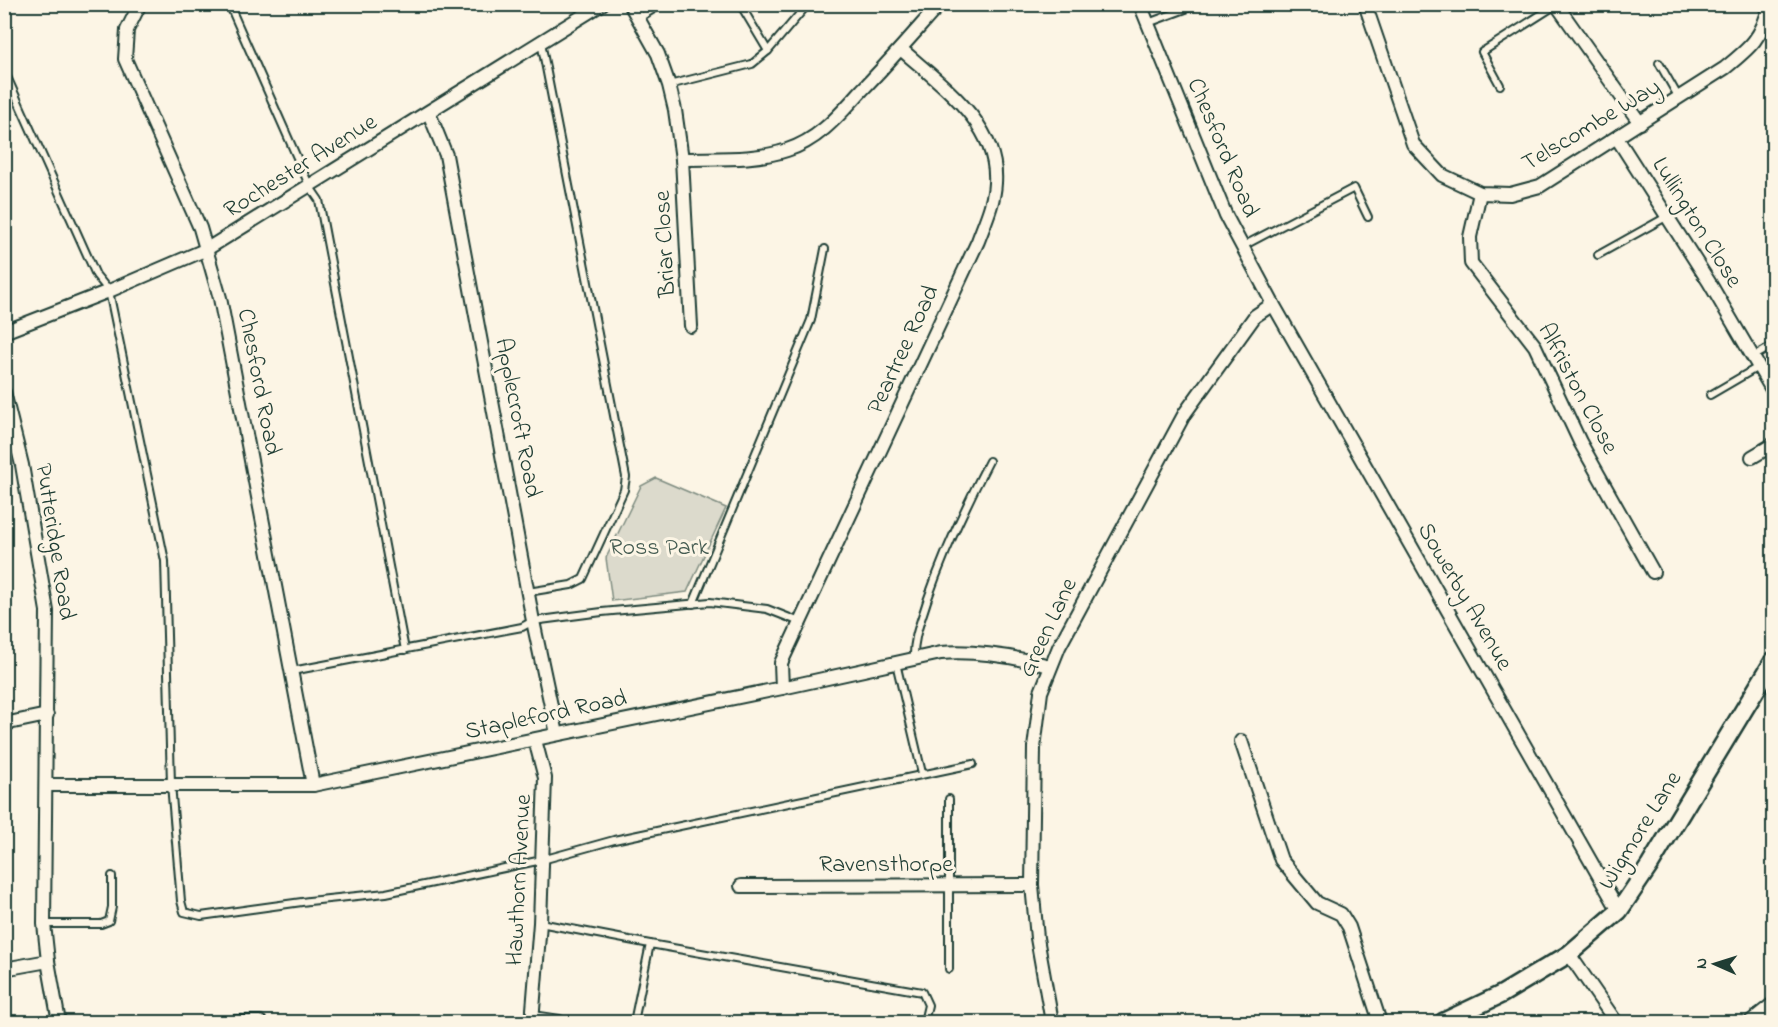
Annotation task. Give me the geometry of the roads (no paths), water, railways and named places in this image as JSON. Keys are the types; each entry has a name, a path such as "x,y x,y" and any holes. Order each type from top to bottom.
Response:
{"street":[{"name":"Chesford Road","path":"140,4 126,30 125,59 200,228 220,298 313,785"},
{"name":"Rochester Avenue","path":"4,332 207,249 602,4"},
{"name":"Briar Close","path":"630,4 658,54 669,85 682,159 691,327"},
{"path":"682,159 758,158 789,150 814,137 832,123 940,4"},
{"name":"Chesford Road","path":"1140,4 1226,216 1273,304"},
{"name":"Telscombe Way","path":"1365,4 1413,144 1442,175 1480,193 1510,194 1540,186 1725,68 1769,29 1770,4"},
{"path":"1556,5 1640,123"},
{"name":"Peartree Road","path":"782,688 781,663 978,241 993,198 994,169 991,152 982,130 968,111 901,49"},
{"name":"Applecroft Road","path":"429,113 446,155 533,621 557,734"},
{"name":"Lullington Close","path":"1617,138 1668,216 1773,393"},
{"name":"Alfriston Close","path":"1480,193 1470,237 1471,263 1535,346 1580,442 1653,572"},
{"name":"Green Lane","path":"1052,1023 1037,938 1032,885 1036,720 1041,692 1050,666 1185,413 1255,316 1273,304"},
{"name":"Sowerby Avenue","path":"1273,304 1619,911"},
{"name":"Putteridge Road","path":"4,392 18,448 47,611 44,924 59,1023"},
{"path":"1752,457 1773,444"},
{"path":"4,451 18,448"},
{"name":"Stapleford Road","path":"46,785 313,785 941,653 957,651 1050,666"},
{"name":"Wigmore Lane","path":"1443,1023 1502,994 1569,954 1619,911 1650,864 1773,660"},
{"path":"4,724 47,716"},
{"name":"Hawthorn Avenue","path":"533,1020 540,923 545,778 535,740"},
{"path":"1241,741 1281,860 1317,903 1341,914 1349,927 1380,1023"},
{"name":"Ravensthorpe","path":"741,886 1032,885"},
{"path":"1569,954 1616,1023"},
{"path":"4,969 48,961"},
{"path":"1750,1023 1773,1003"},
{"path":"533,1020 559,1023"},
{"path":"235,1023 260,1023"}],"lane":[{"path":"229,4 309,187 319,200 405,650"},
{"path":"639,18 662,4"},
{"path":"740,4 768,51"},
{"path":"669,85 752,64 768,51 808,4"},
{"path":"1147,23 1199,4"},
{"path":"1500,85 1482,52 1556,5"},
{"path":"528,592 571,585 583,579 624,490 626,477 541,42"},
{"path":"1659,63 1679,99"},
{"path":"4,70 96,275 109,291 165,561 171,784 181,901 184,912 201,916 386,893 542,860 615,840 922,773 974,764"},
{"path":"1243,246 1354,188 1368,216"},
{"path":"1598,255 1668,216"},
{"path":"693,604 811,320 825,249"},
{"path":"1710,396 1755,362 1773,345"},
{"path":"914,659 913,643 939,566 965,507 989,461"},
{"path":"292,671 522,627 533,621 602,612 710,602 767,609 801,622"},
{"path":"896,663 922,773"},
{"path":"949,799 949,969"},
{"path":"44,924 101,924 109,921 112,907 112,876"},
{"path":"540,923 922,992 928,1005 924,1023"},
{"path":"634,1023 650,944"}],"park label":[{"name":"Ross Park","path":"659,548"}]}
